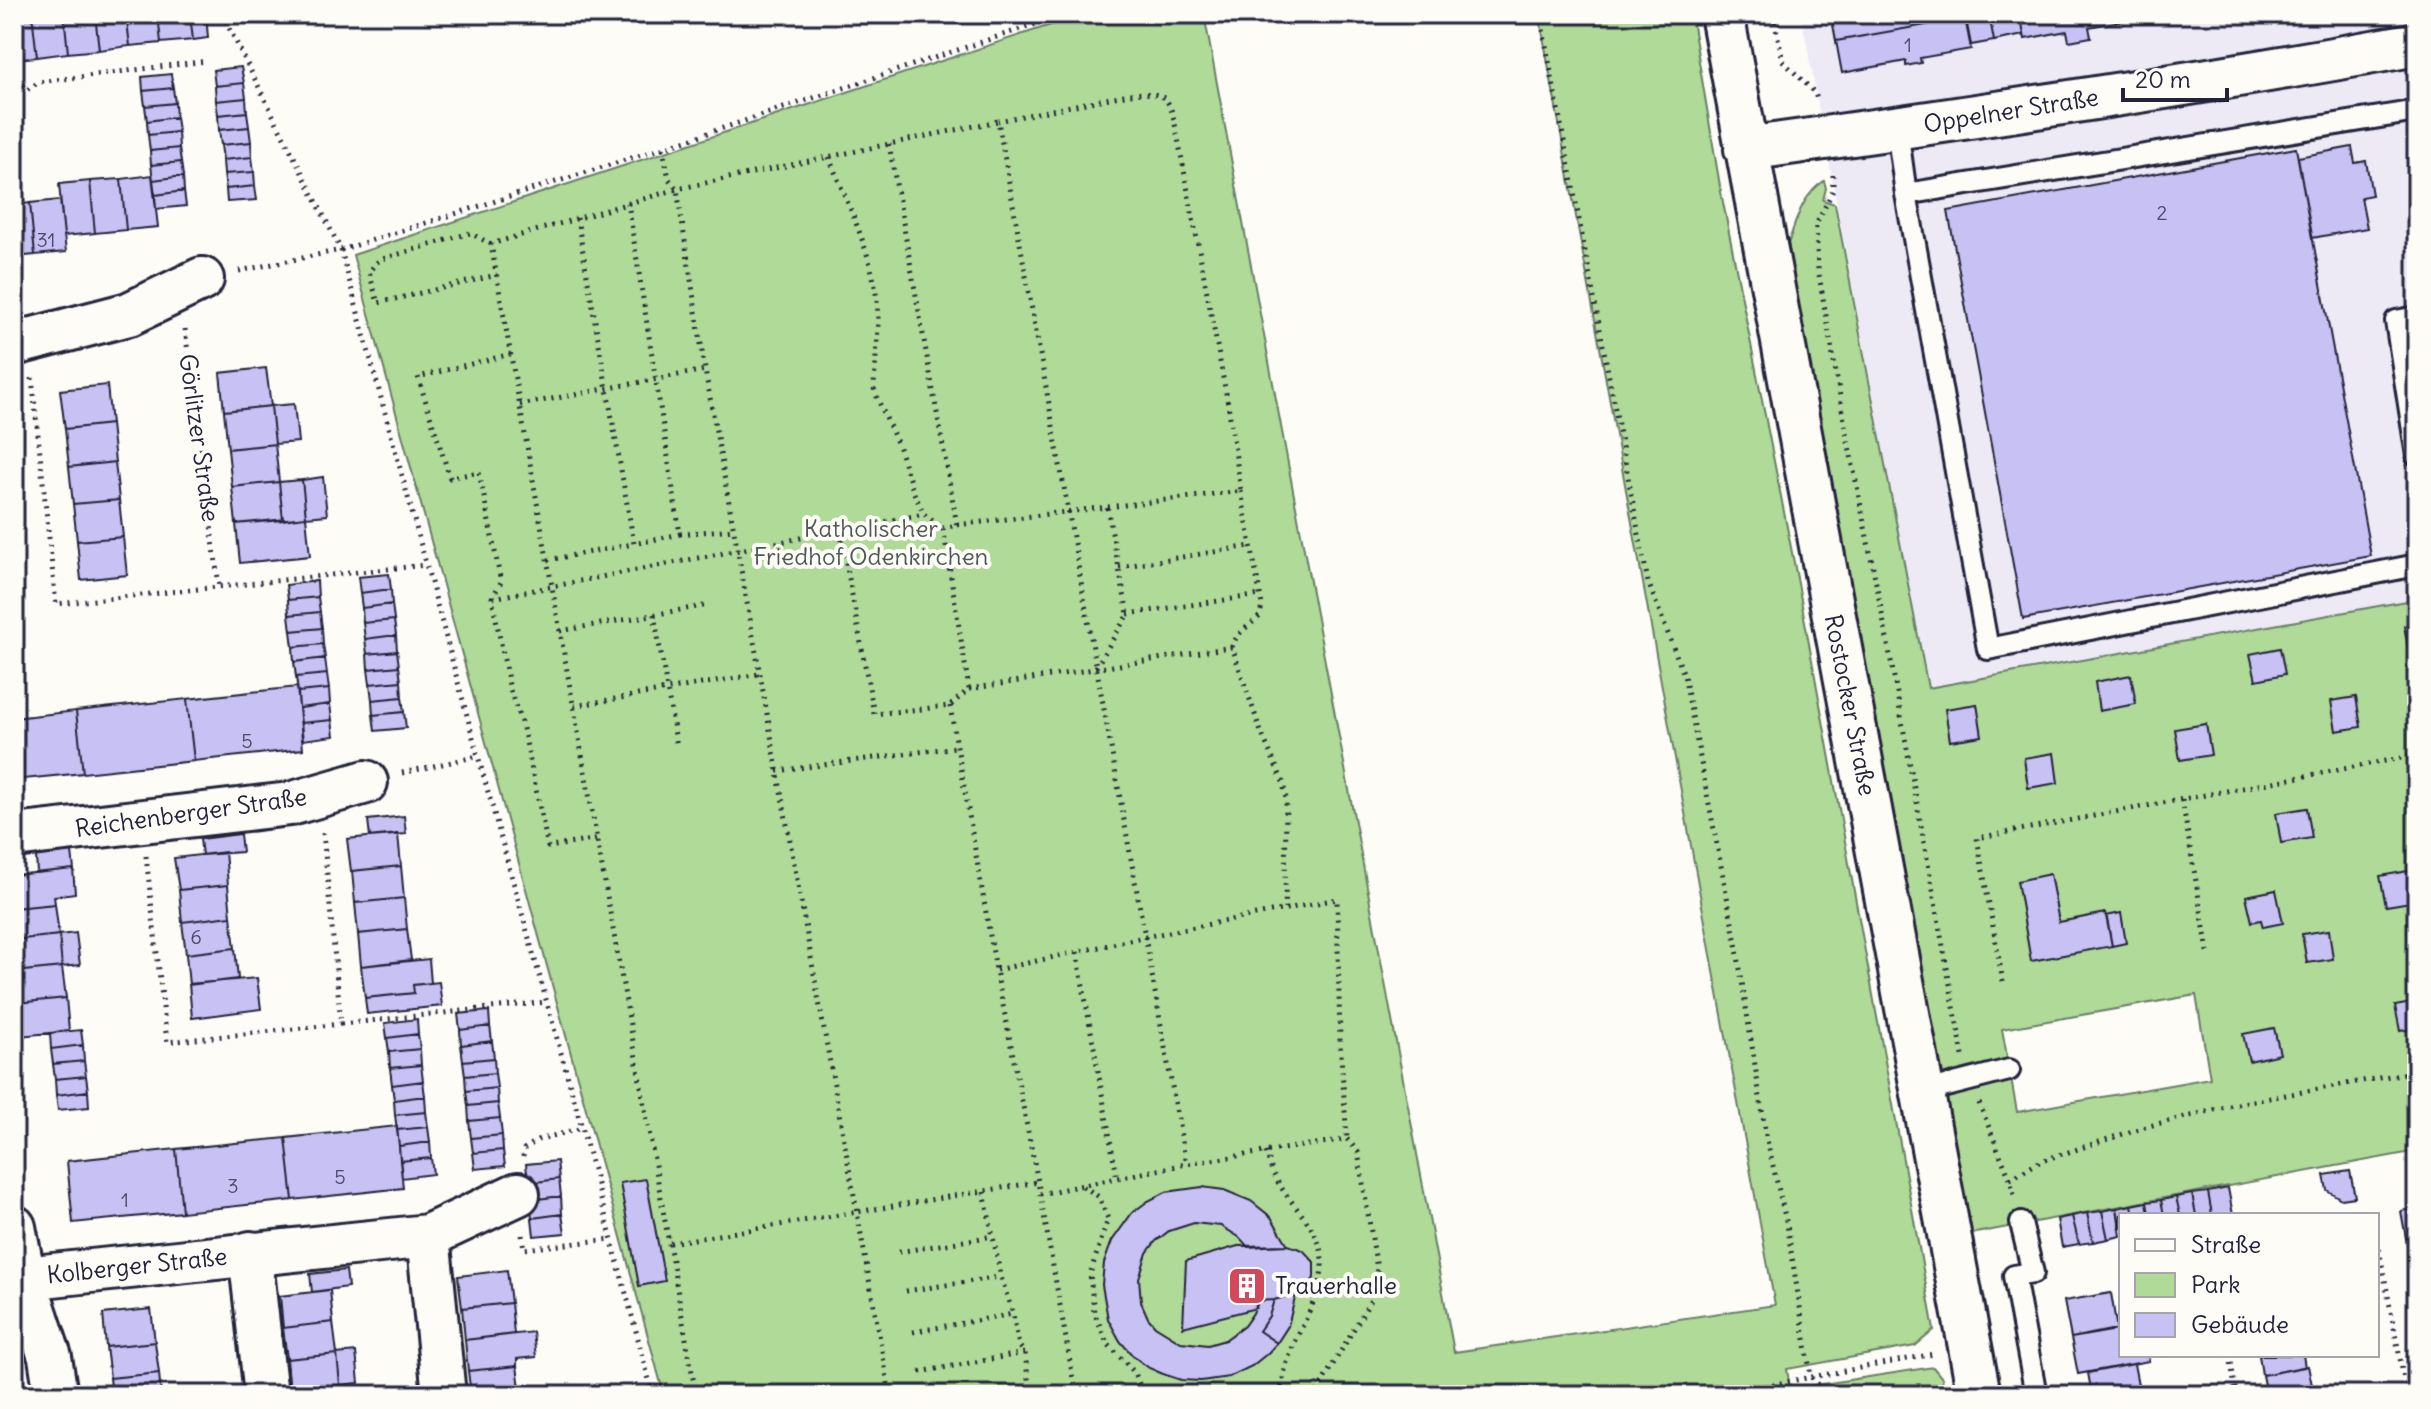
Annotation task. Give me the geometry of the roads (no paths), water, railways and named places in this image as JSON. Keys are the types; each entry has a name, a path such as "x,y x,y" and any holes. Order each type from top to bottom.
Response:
{"street":[{"name":"Rostocker Straße","path":"1722,14 1979,1395"},
{"name":"Oppelner Straße","path":"1746,149 1897,129 2294,67 2417,44"},
{"path":"21,342 129,314 190,284"},
{"name":"Reichenberger Straße","path":"14,836 290,804 366,782"},
{"name":"Kolberger Straße","path":"24,1278 428,1236 518,1194"},
{"path":"14,1227 24,1278 50,1357 56,1395"},
{"path":"428,1236 444,1395"},
{"name":"Kolberger Straße","path":"250,1253 266,1395"}],"lane":[{"path":"1906,194 2417,111"},
{"path":"1897,129 1988,649 2417,565"},
{"path":"2417,317 2396,321 2417,456"},
{"path":"1923,1092 2009,1070"},
{"path":"2021,1223 2033,1273 2014,1276 2036,1395"}],"place":[{"name":"Trauerhalle","path":"1247,1286"}],"park label":[{"name":"Katholischer Friedhof Odenkirchen","path":"871,543"}]}
